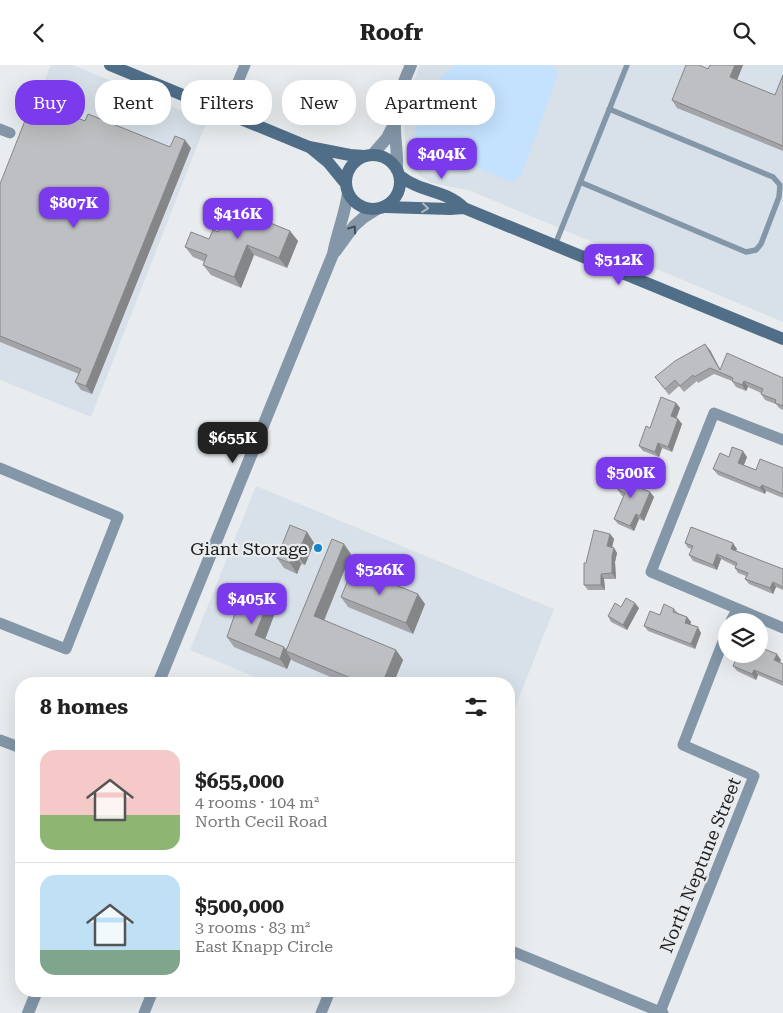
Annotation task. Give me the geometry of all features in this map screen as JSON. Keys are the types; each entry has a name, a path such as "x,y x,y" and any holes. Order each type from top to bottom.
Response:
{"main road":[{"path":"110,65 181,95"},
{"path":"255,125 309,147 350,155 383,156 391,161 398,172 409,183 446,195 457,201 464,208 783,339"},
{"path":"309,147 328,162 360,206 368,209 464,208"},
{"path":"347,188 347,175 350,167 356,160 369,155"},
{"path":"381,208 392,202 398,195 400,186 398,172"}],"street":[{"path":"239,80 245,65"},
{"path":"405,80 411,65"},
{"path":"369,155 387,138 394,125"},
{"path":"395,125 398,172"},
{"path":"161,677 333,254 343,220 347,188"},
{"path":"333,254 354,226 363,218 381,208"},
{"path":"783,440 714,413 651,572 783,628"},
{"path":"0,469 118,517 66,649 0,623"},
{"name":"North Neptune Street","path":"662,1012 754,776 683,745 718,655"},
{"path":"0,740 15,746"},
{"path":"515,951 662,1012"},
{"path":"28,1013 35,997"},
{"path":"144,1013 151,997"},
{"path":"321,1013 328,997"}],"lane":[{"path":"555,245 628,65"},
{"path":"580,182 746,252 756,250 761,245 779,197 780,185 773,177 610,109"}],"shaded area":[{"path":"51,65 73,65 109,80 95,80 95,125 171,125 171,106 181,110 181,125 205,125 91,417 0,380 0,189 26,125 85,125 85,80 45,80"},
{"path":"420,65 783,65 783,322 471,191 432,183 420,176 409,161 404,125 495,125 495,80 414,80"},
{"path":"456,65 550,65 559,72 521,176 511,182 415,141 417,125 495,125 495,80 438,80"},
{"name":"Giant Storage","path":"256,486 554,609 515,708 515,677 255,677 190,650"}],"building":[{"path":"686,65 699,65 708,69 710,65 735,65 730,77 775,95 783,75 783,146 672,100"},
{"path":"88,114 95,117 95,125 115,125 170,147 175,136 185,140 86,386 75,382 81,369 0,336 0,184 23,125 85,125"},
{"path":"232,201 236,209 290,231 279,258 247,245 234,277 203,265 207,255 185,247 191,232 209,239 213,230 218,232 226,214 221,206"},
{"path":"705,344 720,370 727,353 783,378 783,406 775,403 776,400 761,394 763,389 744,381 742,385 732,381 733,378 710,368 694,377 693,375 680,386 675,380 665,389 655,377 675,361"},
{"path":"661,397 676,403 671,416 678,419 668,447 658,443 655,452 639,446 646,426 650,428"},
{"path":"732,447 743,451 738,463 756,470 760,459 783,468 783,494 762,485 760,488 713,469 720,453 729,457"},
{"path":"626,471 642,478 638,487 650,492 640,516 636,514 630,526 614,519 625,493 618,490"},
{"path":"290,525 307,532 297,555 294,553 290,563 277,558"},
{"path":"691,527 733,543 731,549 783,569 783,587 773,582 770,588 745,579 748,573 735,568 737,563 717,554 713,565 689,555 693,546 685,543"},
{"path":"594,530 610,534 607,546 614,548 612,573 601,574 601,585 584,585 584,563 586,563"},
{"path":"332,539 344,544 314,616 396,650 385,677 348,677 286,651"},
{"path":"353,568 418,594 406,623 341,597"},
{"path":"243,590 269,600 255,635 284,647 280,659 227,637"},
{"path":"626,598 635,603 623,625 608,616 615,603 621,607"},
{"path":"664,604 674,609 673,612 687,617 685,623 698,627 691,644 644,626 650,611 660,615"},
{"path":"768,650 777,654 774,660 783,664 783,682 754,670 752,674 733,666 734,663 768,663"}],"place":[{"name":"Giant Storage","path":"318,548"}]}
